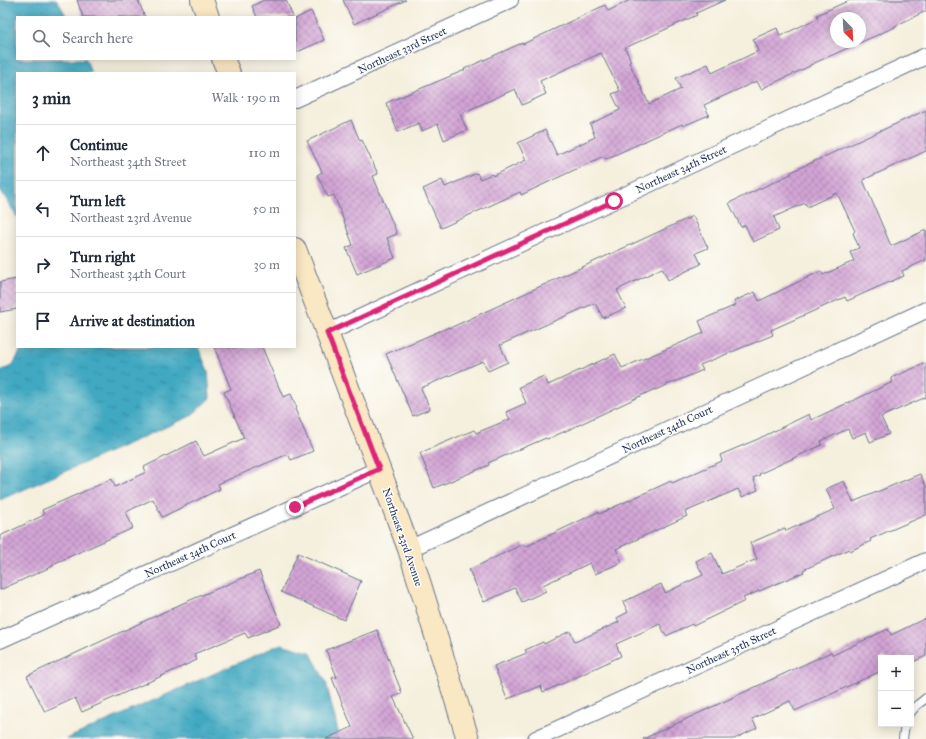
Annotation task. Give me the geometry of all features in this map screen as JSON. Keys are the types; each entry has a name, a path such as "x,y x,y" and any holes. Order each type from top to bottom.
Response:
{"street":[{"path":"202,0 208,16"},
{"name":"Northeast 33rd Street","path":"296,99 510,0"},
{"name":"Northeast 34th Street","path":"327,333 926,56"},
{"path":"223,60 228,72"},
{"name":"Northeast 23rd Avenue","path":"296,252 409,549 468,739"},
{"name":"Northeast 34th Court","path":"409,549 926,310"},
{"name":"Northeast 34th Court","path":"0,640 379,469"},
{"name":"Northeast 35th Street","path":"536,739 926,561"}],"lane":[{"path":"914,708 926,698"},
{"path":"903,739 905,727"}],"water":[{"path":"0,0 57,0 66,16 16,16 16,60 86,60 91,72 16,72 16,215 0,189"},
{"path":"22,348 198,348 208,371 210,398 191,416 0,500 0,371 12,366"},
{"path":"281,644 310,652 326,682 340,739 66,739"}],"building":[{"path":"77,0 138,0 145,16 83,16"},
{"path":"264,0 286,0 293,16 257,16 252,6"},
{"path":"343,0 406,0 354,24"},
{"path":"630,0 725,0 696,13 697,15 625,48 631,61 629,62 649,104 681,89 676,78 708,64 712,73 758,51 753,39 777,28 780,36 818,18 817,15 850,0 926,0 926,11 866,40 866,12 830,12 830,48 848,48 761,89 757,81 704,105 709,115 683,126 682,124 606,159 604,156 521,195 520,192 441,228 423,189 442,180 445,187 477,173 480,179 492,174 493,176 526,160 518,143 545,130 557,155 595,137 590,124 620,110 612,94 620,91 601,53 540,81 546,94 522,105 515,89 460,114 467,130 444,140 438,124 422,131 419,123 398,132 386,103 465,70 464,69 522,43 523,44 605,5 608,11"},
{"path":"311,11 324,40 296,53 296,18"},
{"path":"926,110 926,151 863,180 891,246 926,230 926,260 902,271 904,276 847,301 845,297 771,330 773,335 700,365 703,370 655,389 568,430 488,463 489,465 434,488 420,453 474,430 476,433 510,419 506,412 526,403 519,387 544,376 548,385 615,354 622,368 704,333 699,321 736,305 734,301 755,292 759,301 821,271 823,275 854,261 850,252 859,248 853,233 855,231 837,193 807,207 805,203 774,217 779,230 753,242 745,225 741,227 729,203 791,174 791,172"},
{"path":"351,120 360,141 362,140 378,174 373,176 397,234 387,238 395,258 357,274 346,248 353,245 334,195 328,197 317,175 322,172 307,141"},
{"path":"693,216 708,248 696,253 701,264 668,280 662,268 617,290 626,308 603,318 595,303 500,345 508,362 488,371 483,361 421,388 430,409 413,416 386,354 449,327 450,328"},
{"path":"16,279 16,309 0,312 0,282"},
{"path":"214,348 262,348 283,397 291,394 297,408 295,409 313,451 291,460 288,454 218,484 220,489 162,517 153,499 126,512 133,528 0,590 0,536 44,515 42,510 112,479 115,487 146,472 144,467 196,441 204,456 244,438 224,392 231,389"},
{"path":"926,363 926,397 881,417 889,434 870,442 866,432 852,438 848,429 821,441 822,445 753,478 758,490 742,497 738,489 685,512 687,516 616,549 622,562 595,574 590,563 543,585 546,591 522,602 515,588 484,602 469,570 523,544 525,547 598,512 599,514 671,481 672,483 722,461 720,455 758,439 809,414 811,420 893,382 891,378"},
{"path":"920,474 926,487 926,515 870,539 871,541 850,551 849,549 803,570 804,572 743,598 745,601 693,626 692,624 666,636 660,624 616,644 621,656 564,683 543,692 541,686 507,699 494,666 527,653 525,650 543,642 544,644 570,631 575,642 619,622 617,618 628,612 623,602 661,584 665,593 703,575 696,561 712,553 722,574 757,559 750,543 785,528 786,531 835,509 826,489 844,481 853,502"},
{"path":"298,553 361,581 344,620 281,592"},
{"path":"259,571 281,624 248,638 245,633 194,654 197,660 82,712 75,698 45,712 27,676 181,604"},
{"path":"926,618 926,656 914,662 914,655 878,655 878,672 795,711 790,701 752,719 757,728 734,739 643,739 831,652 833,655 888,629 891,635"},
{"path":"377,630 402,693 393,697 413,739 326,739 352,727 332,678 337,677 326,650"}],"route":[{"path":"295,507 379,469 327,333 614,201"}]}
